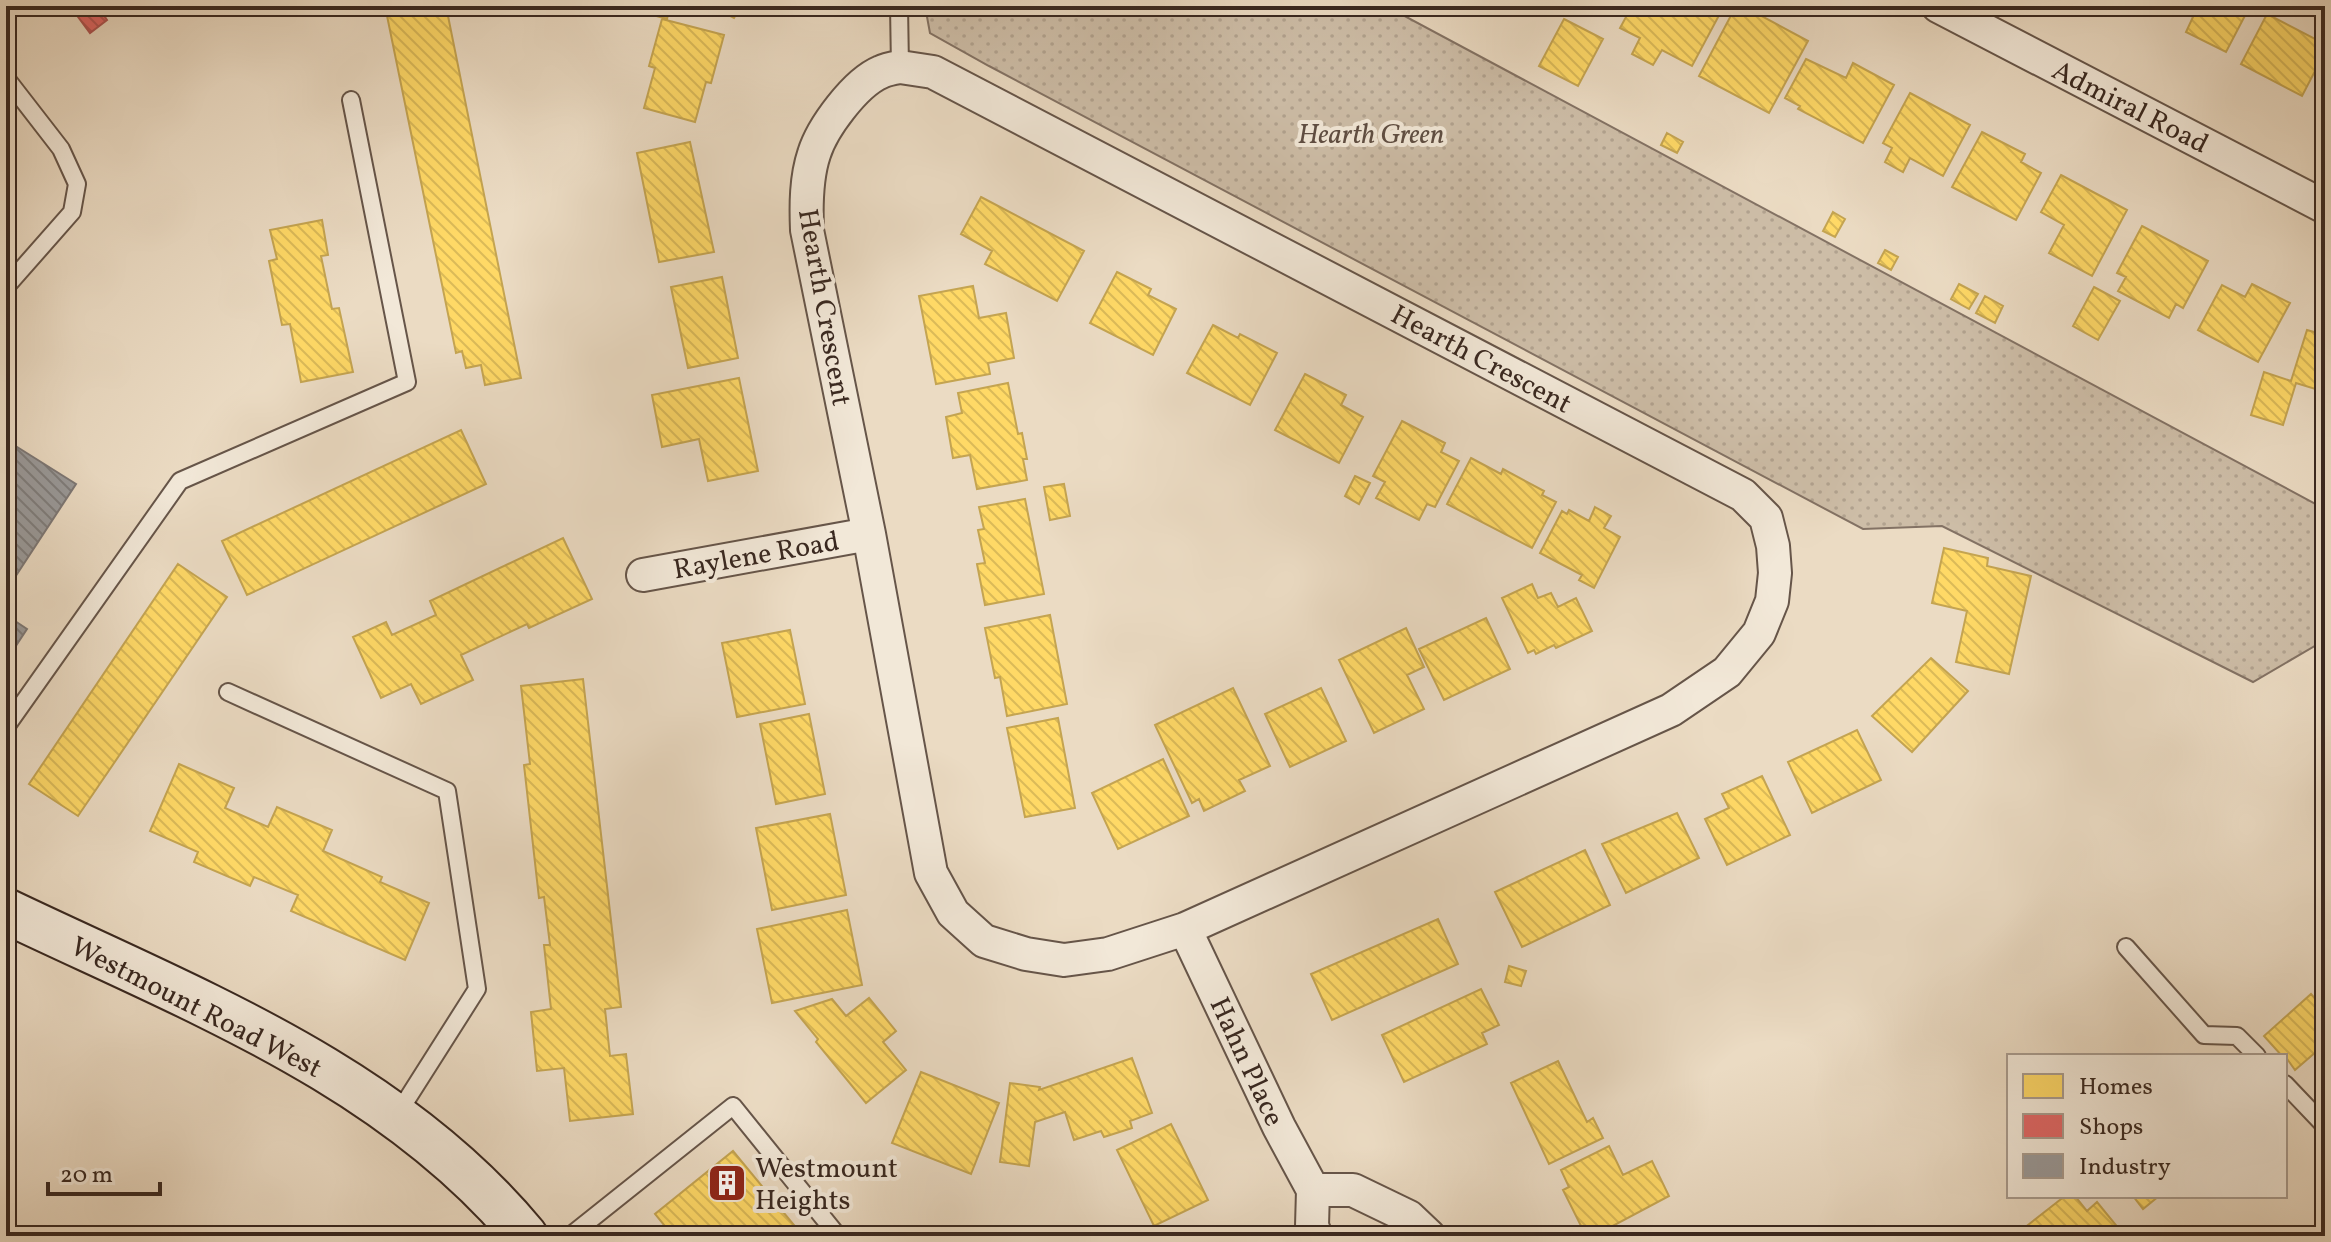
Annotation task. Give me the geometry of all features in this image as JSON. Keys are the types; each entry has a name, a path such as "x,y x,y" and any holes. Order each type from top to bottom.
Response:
{"main road":[{"name":"Westmount Road West","path":"6,911 290,1048 397,1115 493,1197 525,1236"}],"street":[{"name":"Admiral Road","path":"1938,6 2325,207"},
{"name":"Hearth Crescent","path":"900,67 933,72 947,79 1743,495 1766,518 1775,573 1772,601 1759,633 1727,672 1671,710 1185,929 1108,954 1064,960 1026,954 984,941 953,913 931,873 869,534 807,230 806,195 814,153 831,122 853,94 880,72 900,67"},
{"name":"Raylene Road","path":"643,575 869,534"},
{"name":"Hahn Place","path":"1185,929 1279,1127 1313,1190 1312,1226 1316,1236"},
{"path":"1313,1190 1353,1190 1409,1217 1429,1236"}],"lane":[{"path":"899,6 900,67"},
{"path":"6,78 61,149 77,184 72,212 6,287"},
{"path":"6,727 180,481 407,382 351,100"},
{"path":"228,692 447,791 477,989 397,1115"},
{"path":"2126,947 2204,1035 2237,1036 2255,1054"},
{"path":"2287,1086 2325,1126"},
{"path":"570,1236 733,1106 838,1236"}],"green space":[{"name":"Hearth Green","path":"925,6 1386,6 2325,509 2325,640 2253,682 1942,526 1863,529 989,66 930,33"}],"building: Homes":[{"path":"385,6 446,6 521,378 485,385 481,365 466,368 462,351 456,353"},
{"path":"641,6 670,6 667,19 639,11"},
{"path":"711,6 741,6 734,18"},
{"path":"1632,6 1724,6 1692,66 1662,50 1653,65 1632,54 1640,38 1620,28"},
{"path":"1736,6 1743,6 1808,41 1769,113 1699,76"},
{"path":"2172,6 2250,6 2226,52 2186,32 2193,17"},
{"path":"2267,14 2325,44 2325,52 2302,96 2241,64"},
{"path":"662,19 724,35 711,83 706,82 695,122 644,108 655,68 649,66"},
{"path":"1564,19 1603,39 1578,86 1539,66"},
{"path":"1806,59 1846,78 1853,63 1894,85 1863,143 1798,109 1800,106 1785,98"},
{"path":"1910,93 1970,125 1943,176 1910,158 1903,172 1885,162 1892,148 1883,143"},
{"path":"1982,132 2025,154 2021,162 2041,173 2016,220 1952,187"},
{"path":"1667,133 1683,142 1677,153 1661,145"},
{"path":"690,142 714,252 659,262 637,153"},
{"path":"2061,175 2127,210 2092,276 2049,253 2064,225 2041,212"},
{"path":"981,197 1084,251 1057,301 985,264 992,251 961,234"},
{"path":"1833,212 1845,219 1835,237 1823,231"},
{"path":"322,220 328,255 321,256 332,309 339,308 353,372 301,382 290,324 282,325 269,261 277,259 270,230"},
{"path":"2142,226 2208,261 2183,308 2176,304 2169,318 2118,291 2126,277 2117,273"},
{"path":"1885,250 1898,257 1891,270 1878,263"},
{"path":"1117,272 1151,289 1148,295 1176,309 1153,355 1090,323"},
{"path":"722,277 738,358 688,368 671,287"},
{"path":"1959,284 1978,294 1969,309 1951,299"},
{"path":"2252,284 2290,303 2258,362 2198,330 2222,285 2245,297"},
{"path":"973,286 979,318 1006,313 1014,358 988,363 990,374 936,384 919,296"},
{"path":"2094,287 2120,301 2098,340 2073,326"},
{"path":"1985,296 2003,306 1995,323 1976,313"},
{"path":"1213,325 1238,338 1240,334 1277,353 1250,405 1187,373"},
{"path":"2307,330 2325,335 2325,392 2296,383 2283,425 2251,415 2264,372 2291,381"},
{"path":"1305,374 1346,395 1341,405 1363,417 1339,463 1275,430"},
{"path":"739,378 758,471 708,481 699,439 662,447 652,395"},
{"path":"1008,383 1018,434 1022,433 1027,480 977,489 970,455 953,458 946,417 962,413 958,393"},
{"path":"1402,421 1445,443 1441,452 1459,461 1435,507 1427,504 1419,520 1376,498 1385,482 1373,476"},
{"path":"461,430 486,484 247,595 222,541"},
{"path":"1471,458 1501,474 1503,469 1544,491 1542,495 1556,502 1532,548 1447,504"},
{"path":"1355,476 1370,483 1359,504 1345,496"},
{"path":"1064,484 1070,516 1050,520 1044,487"},
{"path":"1025,499 1044,594 985,605 977,564 985,563 978,530 984,529 979,507"},
{"path":"1595,507 1611,516 1604,528 1620,537 1594,588 1579,580 1582,575 1540,553 1562,511 1567,514 1569,510 1589,521"},
{"path":"563,538 592,599 529,628 527,624 461,655 473,680 421,704 411,684 381,698 353,637 386,622 392,635 436,615 430,601"},
{"path":"1944,548 1988,558 1987,566 2031,576 2009,674 1956,662 1967,611 1932,603"},
{"path":"178,564 227,597 78,816 29,784"},
{"path":"1532,584 1538,598 1551,593 1558,607 1576,598 1592,631 1556,648 1554,645 1536,654 1534,650 1528,653 1502,598"},
{"path":"1050,615 1067,704 1007,716 1000,677 995,678 985,628"},
{"path":"1486,618 1510,669 1444,700 1419,649"},
{"path":"1406,628 1424,667 1407,675 1424,709 1374,733 1339,660"},
{"path":"790,630 805,704 737,717 722,643"},
{"path":"1931,658 1968,691 1912,752 1872,716"},
{"path":"583,679 621,1007 605,1009 610,1056 626,1054 633,1114 570,1121 564,1068 537,1071 531,1012 551,1009 544,945 550,945 544,897 539,898 524,765 530,764 521,686"},
{"path":"1233,688 1270,766 1239,780 1245,791 1204,811 1199,799 1192,803 1155,725"},
{"path":"1321,688 1346,741 1290,767 1265,714"},
{"path":"809,714 825,794 776,804 760,724"},
{"path":"1058,718 1075,808 1025,817 1007,728"},
{"path":"1857,730 1881,780 1812,813 1788,762"},
{"path":"1163,759 1189,816 1118,849 1092,793"},
{"path":"179,764 234,788 225,808 268,827 277,807 332,830 323,851 382,877 380,882 429,903 405,960 291,911 298,895 254,877 250,886 194,862 198,852 150,831"},
{"path":"1762,776 1790,835 1727,865 1705,819 1729,808 1722,794"},
{"path":"1677,813 1699,858 1626,893 1602,844"},
{"path":"830,814 846,895 772,910 756,828"},
{"path":"1585,850 1610,905 1522,947 1495,892"},
{"path":"847,910 862,985 772,1003 757,929"},
{"path":"1438,919 1458,964 1332,1020 1311,974"},
{"path":"1509,966 1526,971 1521,986 1505,982"},
{"path":"1481,989 1499,1025 1482,1033 1487,1044 1404,1082 1382,1035"},
{"path":"2311,994 2325,1010 2325,1044 2295,1070 2287,1054 2280,1054 2264,1036"},
{"path":"869,998 896,1031 883,1042 906,1070 866,1103 795,1011 832,999 846,1016"},
{"path":"1132,1058 1152,1113 1130,1121 1132,1128 1104,1137 1101,1131 1074,1140 1065,1112 1035,1122 1029,1166 1000,1162 1010,1083 1040,1087 1039,1090"},
{"path":"1558,1061 1587,1122 1593,1118 1603,1138 1549,1164 1511,1083"},
{"path":"921,1072 999,1103 971,1174 892,1143"},
{"path":"1171,1124 1208,1200 1154,1226 1117,1150"},
{"path":"1609,1146 1623,1175 1652,1161 1669,1196 1594,1236 1591,1231 1585,1234 1563,1190 1569,1187 1561,1170"},
{"name":"Westmount Heights","path":"733,1151 803,1236 673,1236 655,1214"},
{"path":"2062,1198 2077,1198 2087,1211 2097,1202 2124,1235 2023,1236 2019,1232"},
{"path":"2135,1198 2157,1198 2143,1209"}],"building: Shops":[{"path":"70,6 119,6 90,33"}],"building: Industry":[{"path":"6,440 76,484 6,591"},
{"path":"6,615 27,629 6,661"}],"place":[{"name":"Westmount Heights","path":"727,1183"}]}
